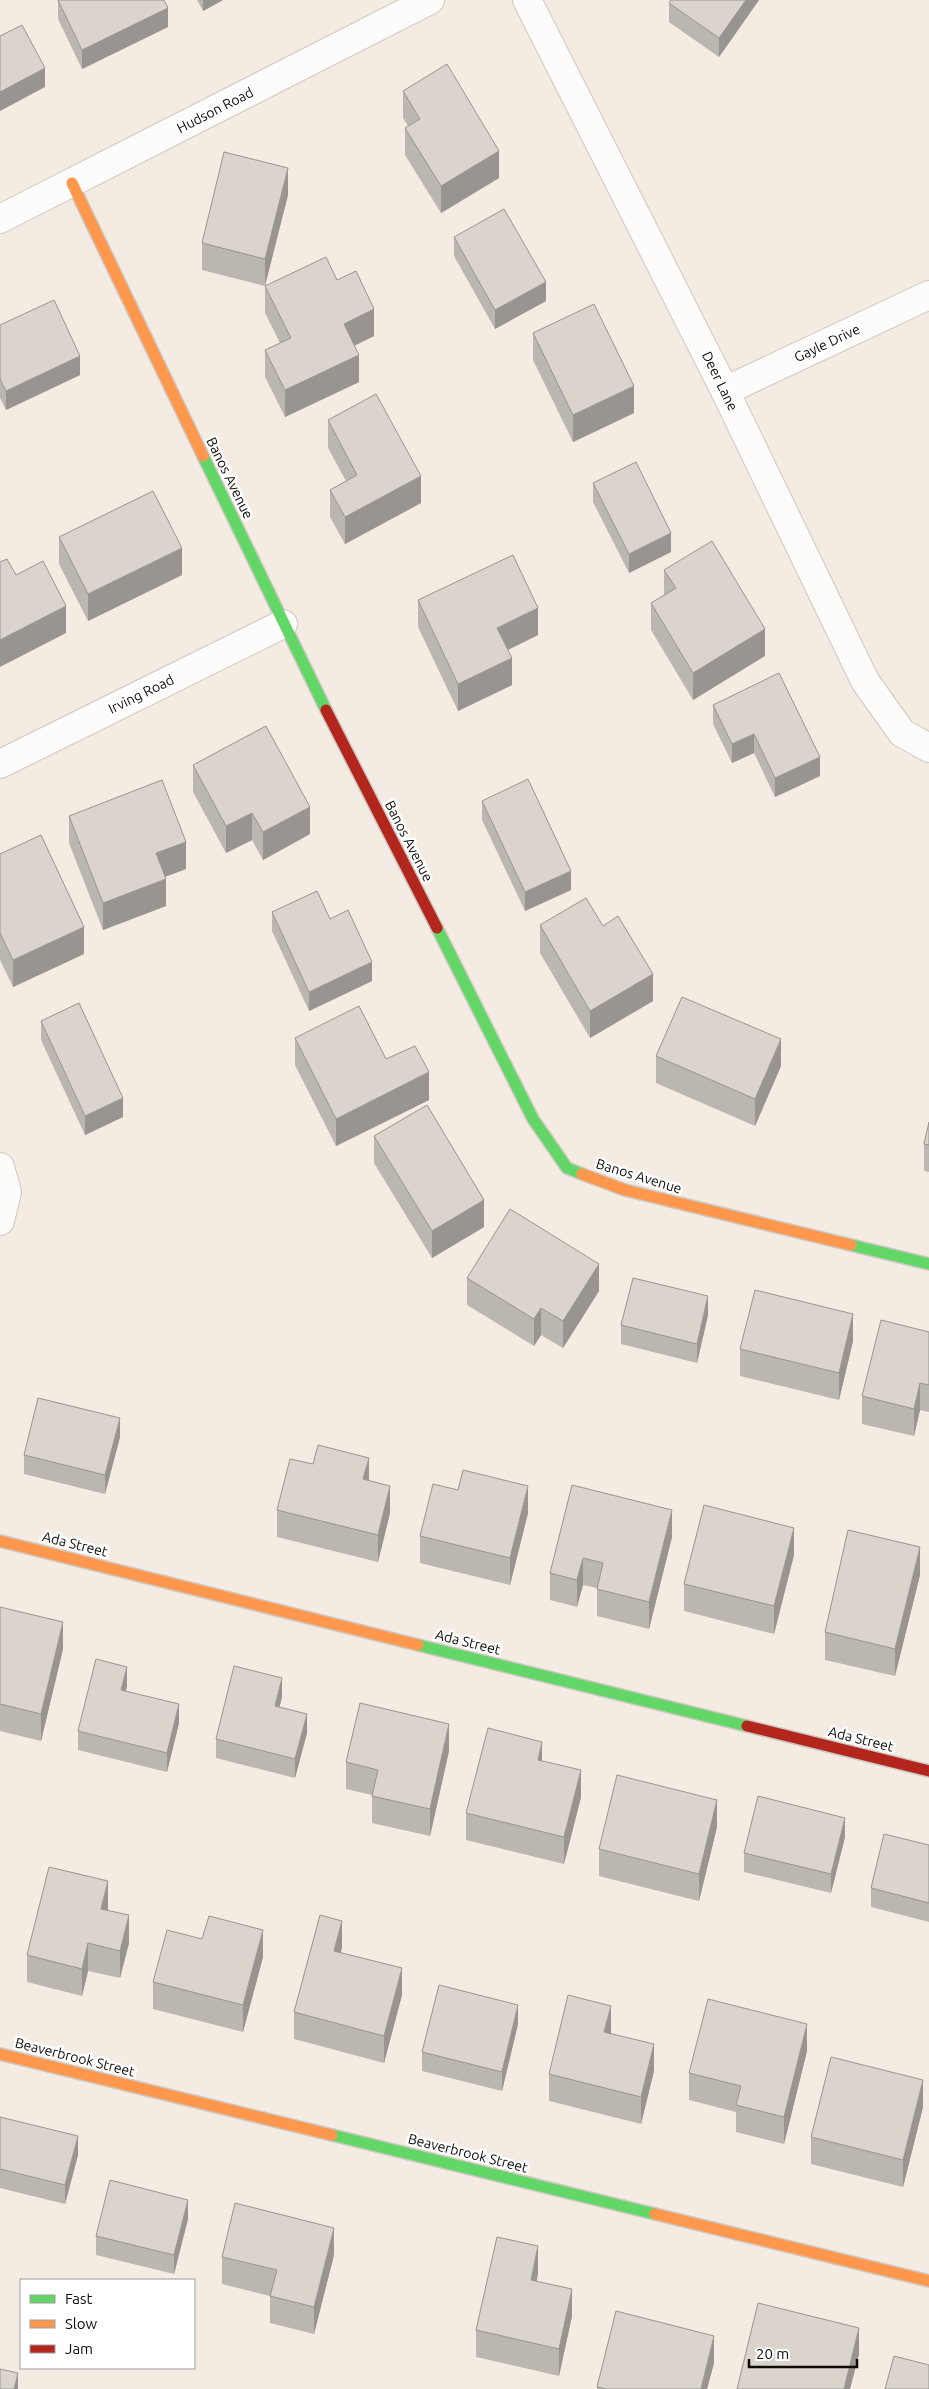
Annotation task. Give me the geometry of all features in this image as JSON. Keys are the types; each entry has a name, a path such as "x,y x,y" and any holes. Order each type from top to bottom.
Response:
{"street":[{"name":"Hudson Road","path":"0,219 430,0"},
{"name":"Deer Lane","path":"527,0 726,391 865,681 902,733 929,748"},
{"name":"Banos Avenue","path":"72,183 283,624 533,1119 567,1168 625,1190 929,1264"},
{"name":"Gayle Drive","path":"726,391 929,295"},
{"name":"Irving Road","path":"0,764 283,624"},
{"path":"0,1167 7,1192 0,1221"},
{"name":"Ada Street","path":"0,1541 929,1771"},
{"name":"Beaverbrook Street","path":"0,2054 929,2281"}],"building":[{"path":"58,0 164,0 168,8 82,50"},
{"path":"671,0 746,0 719,38 669,3"},
{"path":"22,25 45,68 0,92 0,36"},
{"path":"447,64 499,151 441,186 405,128 420,119 403,91"},
{"path":"224,152 288,168 265,259 202,243"},
{"path":"504,209 546,282 495,310 454,237"},
{"path":"326,257 337,280 356,271 374,309 344,324 359,355 285,390 265,350 291,338 265,286"},
{"path":"54,300 80,356 6,391 0,379 0,325"},
{"path":"594,304 634,386 573,415 533,333"},
{"path":"376,394 421,476 345,517 330,490 357,475 328,420"},
{"path":"636,462 671,533 629,554 593,483"},
{"path":"153,491 182,548 88,594 59,537"},
{"path":"712,541 765,629 693,673 651,603 676,588 664,570"},
{"path":"513,555 538,608 497,628 512,658 458,684 418,600"},
{"path":"7,559 16,575 43,561 66,606 0,640 0,562"},
{"path":"779,673 820,757 775,778 754,734 732,744 713,705"},
{"path":"266,726 310,807 263,832 252,813 226,826 193,765"},
{"path":"528,779 571,871 525,892 482,801"},
{"path":"162,780 186,842 156,853 166,879 103,903 69,816"},
{"path":"41,835 84,927 13,960 0,933 0,854"},
{"path":"317,891 330,919 348,910 372,962 309,992 272,912"},
{"path":"586,898 603,926 618,916 653,974 590,1011 540,925"},
{"path":"682,997 781,1039 755,1099 656,1056"},
{"path":"79,1003 123,1098 85,1116 41,1021"},
{"path":"359,1006 386,1059 415,1046 429,1072 336,1119 295,1038"},
{"path":"427,1105 484,1200 432,1231 374,1136"},
{"path":"929,1122 929,1145 924,1144"},
{"path":"510,1209 599,1264 563,1321 541,1308 534,1319 467,1278"},
{"path":"633,1278 708,1296 697,1344 621,1325"},
{"path":"755,1290 853,1314 839,1373 740,1349"},
{"path":"881,1320 929,1332 929,1385 920,1383 914,1409 862,1396"},
{"path":"38,1398 120,1418 105,1475 24,1455"},
{"path":"318,1445 369,1458 363,1479 390,1486 378,1535 277,1510 290,1459 313,1464"},
{"path":"463,1470 528,1486 510,1558 420,1536 433,1484 458,1490"},
{"path":"572,1485 672,1510 649,1602 597,1589 603,1563 583,1558 577,1580 550,1573"},
{"path":"704,1505 794,1528 774,1606 684,1584"},
{"path":"848,1530 920,1547 895,1649 825,1632"},
{"path":"0,1607 63,1622 41,1714 0,1704"},
{"path":"96,1659 127,1667 121,1690 179,1704 167,1753 78,1731"},
{"path":"234,1666 282,1678 275,1706 307,1714 295,1759 216,1739"},
{"path":"360,1703 449,1724 430,1809 372,1796 378,1770 346,1762"},
{"path":"488,1728 542,1742 538,1760 581,1770 564,1837 466,1813"},
{"path":"617,1775 717,1800 699,1874 599,1849"},
{"path":"758,1796 845,1818 831,1874 744,1853"},
{"path":"884,1834 929,1845 929,1903 871,1888"},
{"path":"49,1867 108,1881 101,1909 129,1915 120,1951 88,1943 82,1969 27,1955"},
{"path":"320,1915 342,1921 334,1951 402,1968 384,2036 294,2012"},
{"path":"209,1916 263,1930 243,2005 153,1982 167,1930 202,1939"},
{"path":"439,1985 518,2005 502,2072 422,2052"},
{"path":"568,1995 611,2006 604,2032 654,2044 641,2097 549,2074"},
{"path":"708,1999 807,2024 784,2117 736,2105 741,2086 689,2073"},
{"path":"831,2057 923,2080 903,2160 811,2137"},
{"path":"0,2117 78,2136 65,2185 0,2169"},
{"path":"110,2180 188,2200 174,2255 96,2236"},
{"path":"235,2203 334,2228 314,2307 270,2296 277,2270 222,2257"},
{"path":"497,2237 538,2246 531,2280 572,2289 559,2349 476,2330"},
{"path":"758,2303 859,2328 844,2389 737,2389"},
{"path":"616,2311 714,2336 701,2389 607,2389 597,2387"},
{"path":"894,2356 929,2365 929,2389 885,2389"},
{"path":"0,2369 18,2373 14,2389 0,2389"}],"traffic: fast":[{"path":"203,456 326,710"},
{"path":"437,928 533,1119 567,1168 582,1174"},
{"path":"851,1245 929,1264"},
{"path":"418,1645 747,1726"},
{"path":"332,2135 655,2214"}],"traffic: slow":[{"path":"72,183 203,456"},
{"path":"582,1174 625,1190 851,1245"},
{"path":"0,1541 418,1645"},
{"path":"0,2054 332,2135"},
{"path":"655,2214 929,2281"}],"traffic: jam":[{"path":"326,710 437,928"},
{"path":"747,1726 929,1771"}]}
